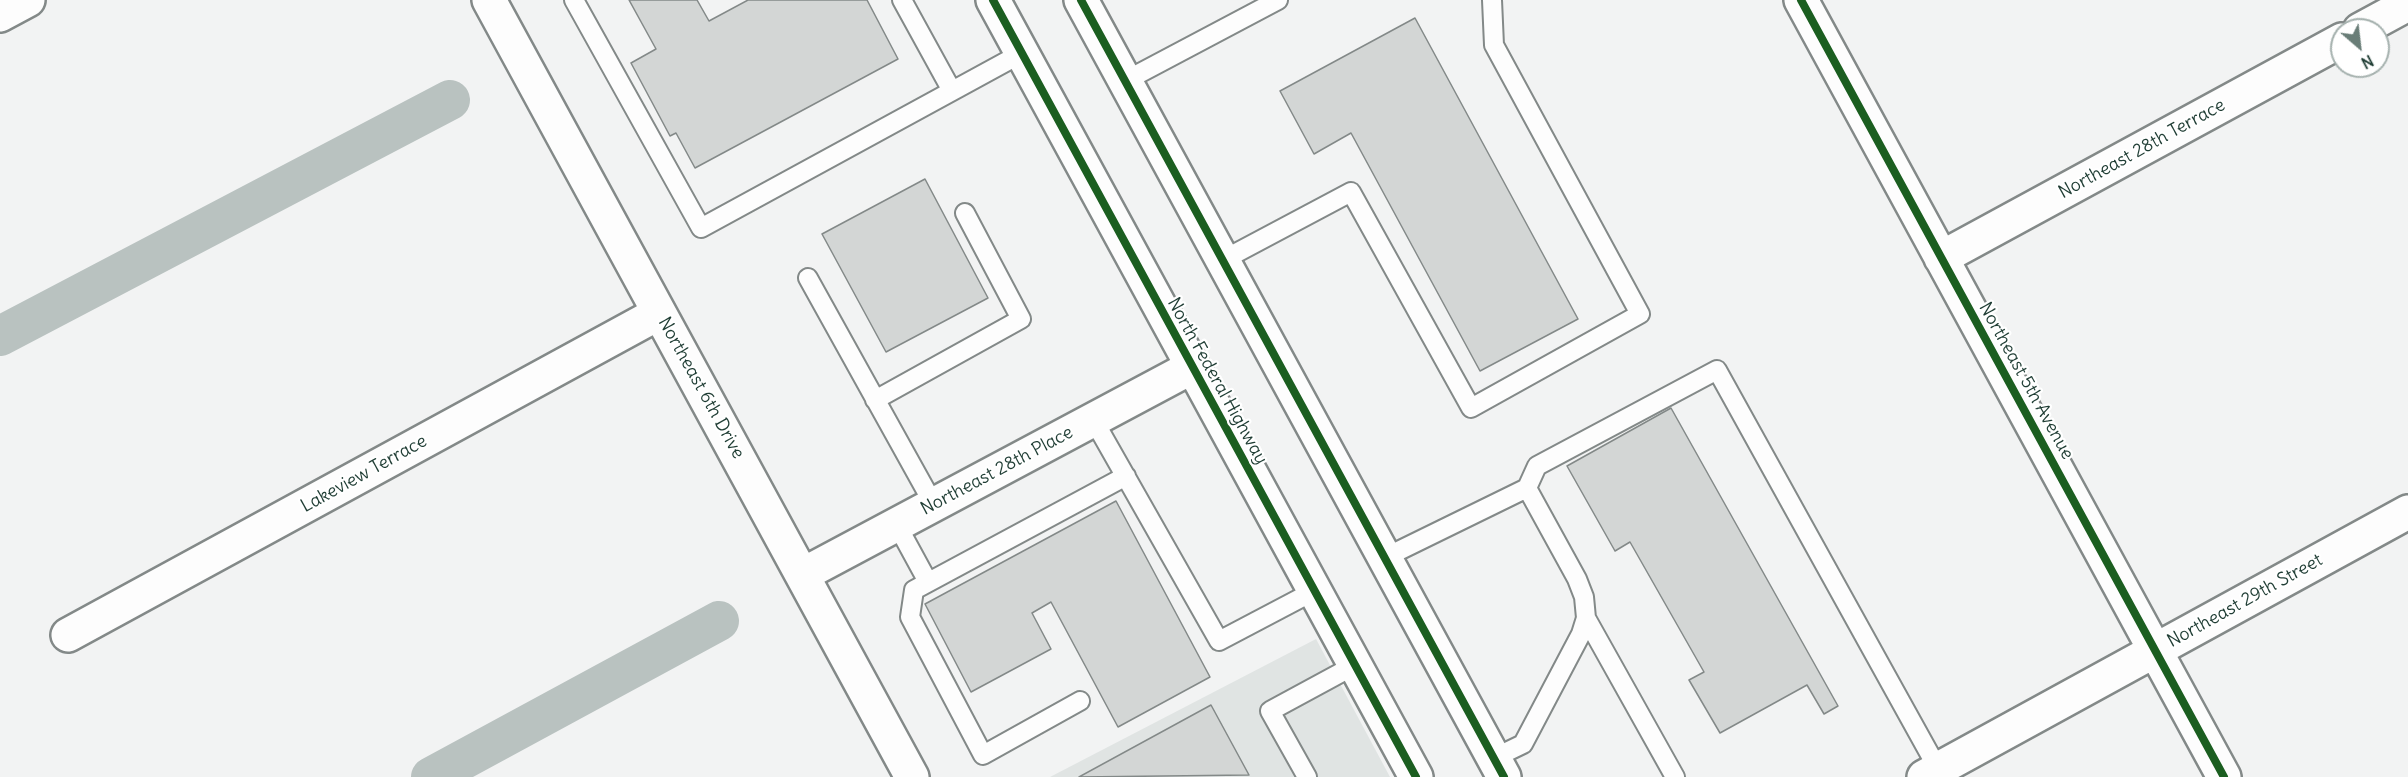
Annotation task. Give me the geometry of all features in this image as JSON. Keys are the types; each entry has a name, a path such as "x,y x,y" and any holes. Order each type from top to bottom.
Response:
{"street":[{"path":"0,15 28,0"},
{"name":"Northeast 6th Drive","path":"489,0 912,777"},
{"name":"North Federal Highway","path":"993,0 1416,777"},
{"path":"1081,0 1499,768"},
{"name":"Northeast 5th Avenue","path":"1801,0 2224,777"},
{"path":"2382,18 2408,4"},
{"name":"Northeast 28th Terrace","path":"1941,258 2330,47"},
{"name":"Lakeview Terrace","path":"68,635 659,313"},
{"name":"Northeast 28th Place","path":"802,575 1192,367"},
{"name":"Northeast 29th Street","path":"1931,773 2408,512"}],"lane":[{"path":"574,0 701,228 1022,53"},
{"path":"903,0 952,92"},
{"path":"1223,260 1351,192 1471,408 1640,314 1494,45 1492,0"},
{"path":"1125,81 1266,3"},
{"path":"875,400 1022,319 965,213"},
{"path":"808,278 934,505"},
{"path":"1384,558 1527,488 1538,466 1717,370 1931,773"},
{"path":"1093,419 1219,641 1314,591"},
{"path":"1080,701 983,755 910,617 914,590 1126,476"},
{"path":"1527,488 1577,579 1584,597 1586,618 1675,777"},
{"path":"897,525 928,582"},
{"path":"1499,768 1523,744 1586,618"},
{"path":"1307,777 1270,711 1355,665"}],"shaded area":[{"path":"1316,639 1390,777 1050,777"}],"building":[{"path":"629,0 697,0 709,21 748,0 867,0 898,59 695,168 676,133 670,136 631,63 656,49"},
{"path":"1415,18 1578,319 1480,371 1351,133 1314,154 1280,91"},
{"path":"925,179 988,298 886,352 822,234"},
{"path":"1671,408 1838,706 1824,714 1807,685 1720,733 1689,680 1704,672 1630,542 1615,551 1567,466"},
{"path":"1116,501 1210,677 1118,727 1051,602 1032,613 1051,649 971,692 925,604"},
{"path":"1211,705 1249,775 1079,777"}],"waterway":[{"path":"0,336 450,100"},
{"path":"431,777 719,621"}],"cycle path":[{"path":"993,0 1416,777"},
{"path":"1081,0 1504,777"},
{"path":"1801,0 2224,777"}]}
